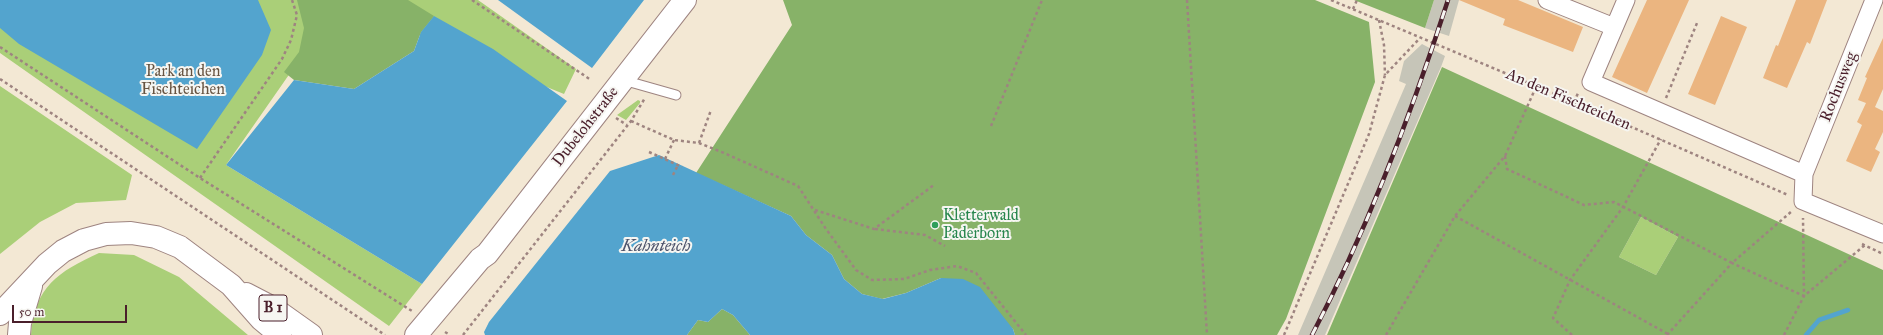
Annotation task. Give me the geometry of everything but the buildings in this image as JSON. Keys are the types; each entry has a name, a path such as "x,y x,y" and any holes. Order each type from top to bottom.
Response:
{"main road":[{"name":"Dubelohstraße","path":"417,325 480,259 487,254 685,0"},
{"path":"0,314 32,282 47,264 63,251 84,240 106,234 131,233 156,237 180,247 231,285 262,319 280,335"},
{"name":"Dubelohstraße","path":"438,333 486,264 487,254"},
{"path":"19,335 20,323 32,282"},
{"name":"B 1","path":"231,285 273,308 311,335"}],"street":[{"path":"1547,0 1614,27 1626,0"},
{"name":"Rochusweg","path":"1804,174 1874,0"},
{"name":"An den Fischteichen","path":"1614,27 1591,82 1804,174"},
{"path":"1804,174 1803,202 1883,234"}],"lane":[{"path":"623,80 676,95"}],"path":[{"path":"200,178 282,59 291,40 298,15 292,0"},
{"path":"472,0 591,80"},
{"path":"990,126 1042,0"},
{"path":"1187,0 1207,335"},
{"name":"An den Fischteichen","path":"1331,0 1803,202"},
{"path":"1353,9 1357,0"},
{"path":"1284,335 1369,134 1386,75 1384,45 1379,20"},
{"path":"1660,112 1697,23"},
{"path":"1386,75 1420,38"},
{"path":"0,47 200,178 417,325"},
{"path":"0,79 385,335"},
{"path":"1386,335 1455,216 1505,156 1536,87"},
{"path":"463,335 631,121 648,94"},
{"path":"699,143 712,110"},
{"path":"613,116 627,125"},
{"path":"631,121 674,140 699,143 798,186 826,229 856,270 872,280 904,279 930,270 957,266 976,273 1026,335"},
{"path":"665,159 674,140"},
{"path":"1572,335 1553,318 1570,280 1623,207 1660,140"},
{"path":"649,152 682,167"},
{"path":"1505,156 1507,169 1584,205 1614,202 1732,263 1804,296"},
{"path":"673,175 678,166"},
{"path":"874,229 934,184"},
{"path":"1455,216 1668,334 1732,263 1803,202"},
{"path":"1803,202 1804,296"},
{"path":"815,210 874,229 925,235 945,246"},
{"path":"1784,335 1804,296 1865,246"},
{"path":"438,333 450,335"}],"shaded area":[{"path":"1434,0 1459,0 1449,36 1425,28"},
{"path":"1422,44 1445,56 1441,67 1325,335 1298,335 1406,84 1399,81 1404,61"}],"green space":[{"name":"Park an den Fischteichen","path":"0,0 478,0 576,69 564,94 339,3 226,165 422,284 389,326 0,53"},
{"path":"297,0 408,0 434,16 421,32 414,51 354,89 294,80 284,72 299,52 304,28"},
{"path":"783,0 1315,0 1369,22 1375,82 1286,319 1277,335 1015,335 1013,329 941,278 906,293 882,299 862,294 844,279 832,255 806,235 791,216 696,173 792,25"},
{"path":"1354,0 1434,0 1425,28"},
{"path":"1442,67 1883,270 1883,335 1327,335","holes":["1641,217 1678,237 1656,275 1619,257"]},
{"path":"0,86 132,175 126,200 76,203 40,222 0,254"},
{"path":"638,100 640,103 626,120 617,115"},
{"path":"1641,217 1678,237 1656,275 1619,257"},
{"path":"99,253 134,255 179,277 248,335 31,335 33,318 38,304 43,293 51,283 72,267"},
{"path":"722,309 733,315 750,335 687,335 698,320 708,322"}],"water":[{"path":"0,0 258,0 271,30 262,55 197,149 19,44 0,28"},
{"path":"498,0 644,0 592,68"},
{"path":"434,16 493,49 567,101 422,284 226,165 294,80 354,89 414,51 421,32"},
{"name":"Kahnteich","path":"659,155 791,216 806,235 832,255 844,279 862,294 883,299 906,293 941,278 963,279 980,287 1013,329 1015,335 750,335 733,315 722,309 708,322 698,320 687,335 485,335 484,332 489,322 610,171"}],"waterway":[{"path":"1806,335 1819,320 1848,310"}],"railway":[{"path":"1312,335 1352,254 1370,212 1419,86 1448,0"}],"place":[{"name":"Kletterwald Paderborn","path":"935,225"}]}
